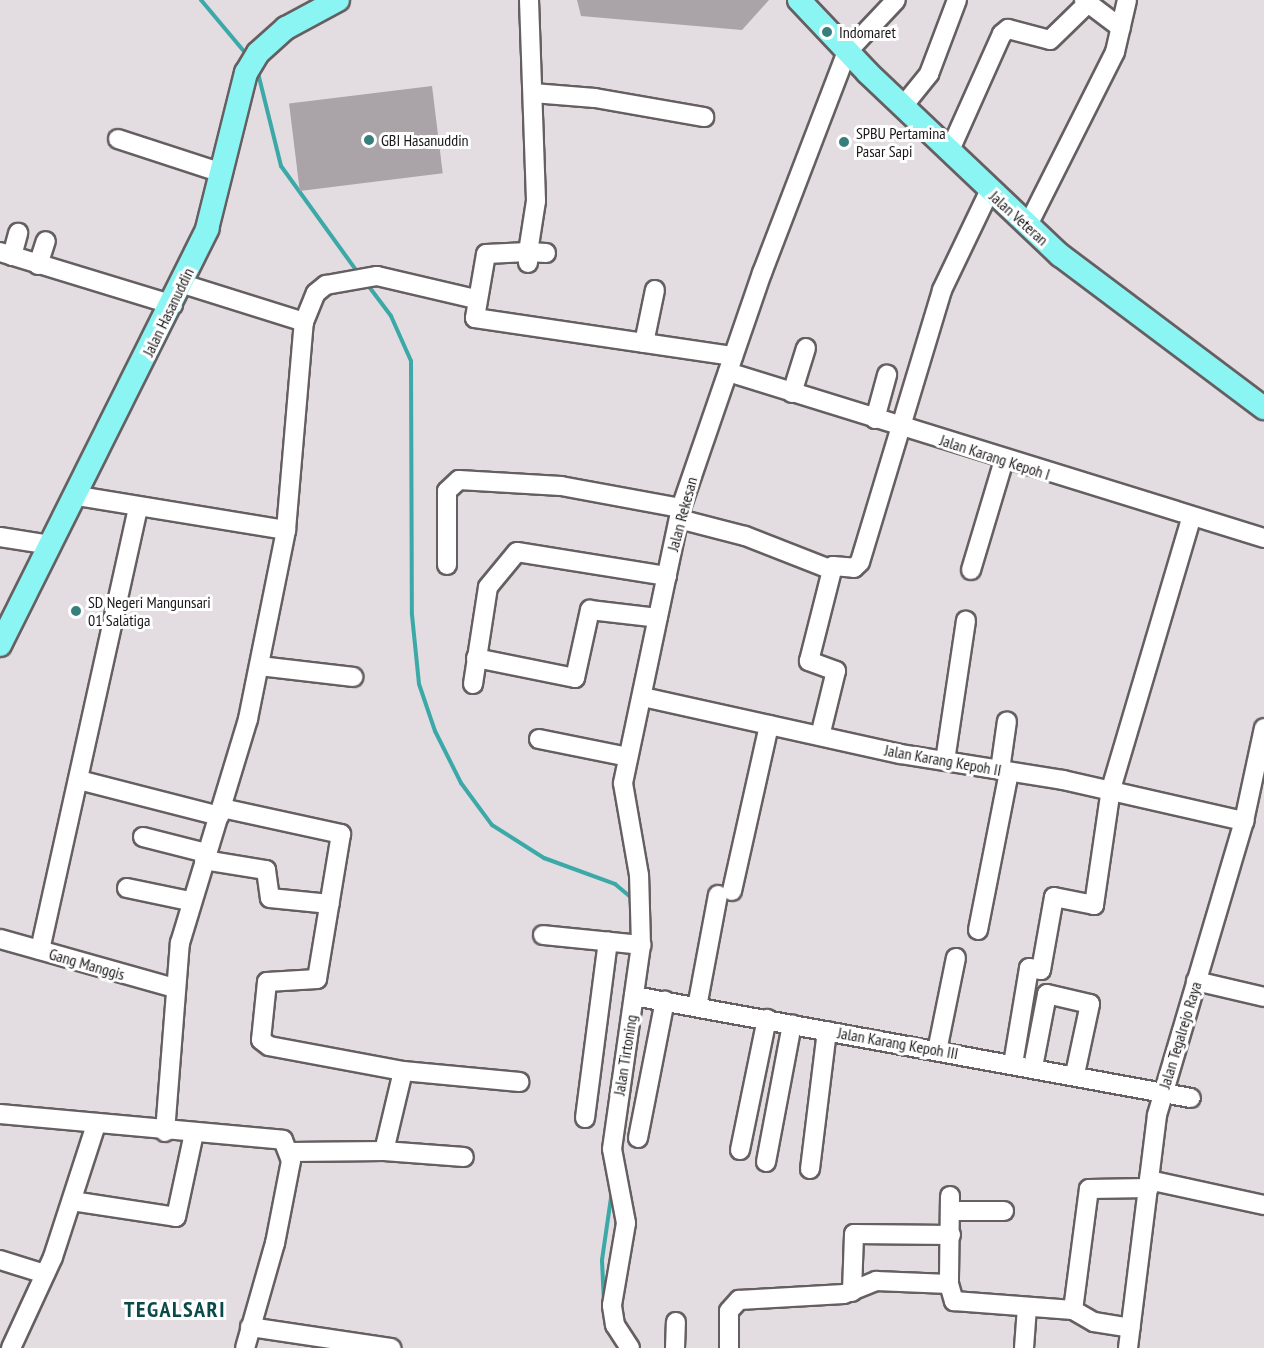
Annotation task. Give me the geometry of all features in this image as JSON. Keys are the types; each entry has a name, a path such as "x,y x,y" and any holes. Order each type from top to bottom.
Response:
{"main road":[{"name":"Jalan Hasanuddin","path":"0,645 78,496 173,305 207,229 246,73 258,53 286,28 338,0"},
{"name":"Jalan Veteran","path":"799,0 847,52 950,150 989,192 1103,288 1264,408"}],"street":[{"path":"165,1132 174,988 189,901 220,812 260,666 286,530 304,322 316,293 333,282 377,276 475,299 486,254 534,257 536,201 529,0"},
{"path":"847,52 896,0"},
{"path":"904,105 933,66 957,0"},
{"path":"1028,225 1082,122 1121,28 1127,0"},
{"path":"950,150 1002,34 1008,29 1050,40 1086,1 1121,28"},
{"name":"Jalan Rekesan","path":"646,998 639,904 623,783 628,757 643,697 680,513 731,364 847,52"},
{"path":"533,93 595,98 704,117"},
{"path":"118,139 222,173"},
{"path":"820,736 837,671 810,663 809,659 832,570 834,565 854,568 860,562 904,428 942,290 989,192"},
{"path":"18,233 6,254 173,305"},
{"path":"38,265 46,241"},
{"path":"183,284 304,322"},
{"path":"644,343 655,290"},
{"name":"Jalan Karang Kepoh I","path":"475,299 476,318 644,343 731,364 792,393 1191,519 1264,538"},
{"path":"792,393 806,348"},
{"path":"875,419 887,375"},
{"path":"971,570 1004,460"},
{"path":"447,565 447,491 459,480 561,486 680,513 832,570"},
{"path":"78,496 138,509 286,530"},
{"path":"40,950 138,509"},
{"path":"1013,1064 1029,968 1041,970 1054,897 1094,905 1111,789 1191,519"},
{"path":"0,537 51,545"},
{"path":"473,684 488,587 517,552 667,576"},
{"path":"476,658 575,678 590,610 658,618"},
{"path":"945,761 966,621"},
{"path":"260,666 353,677"},
{"name":"Jalan Karang Kepoh II","path":"643,697 945,761 1111,789 1244,820"},
{"path":"978,930 1005,771 1007,721"},
{"path":"697,1007 769,724"},
{"name":"Jalan Tegalrejo Raya","path":"1128,1348 1162,1092 1244,820 1264,728"},
{"path":"539,739 628,757"},
{"path":"79,780 220,812 340,832 317,979 267,982 261,1040 269,1046 404,1071 519,1082"},
{"path":"143,837 205,856 266,870 270,898 330,904"},
{"path":"127,888 189,901"},
{"path":"543,935 641,945"},
{"name":"Gang Manggis","path":"0,939 174,988"},
{"path":"585,1118 608,941"},
{"path":"937,1051 956,958"},
{"path":"1196,981 1264,997"},
{"path":"1033,1067 1047,994 1090,1004 1075,1074"},
{"path":"638,1138 646,998"},
{"name":"Jalan Karang Kepoh III","path":"646,998 1075,1074 1191,1098"},
{"name":"Jalan Tirtoning","path":"630,1348 615,1325 612,1305 626,1223 612,1149 616,1113 646,998"},
{"path":"740,1150 767,1020"},
{"path":"766,1162 792,1024"},
{"path":"810,1169 827,1030"},
{"path":"384,1151 404,1071"},
{"path":"0,1114 165,1132 274,1137 283,1140 291,1152 275,1243 245,1348"},
{"path":"11,1348 45,1274 72,1201 96,1125"},
{"path":"72,1201 176,1217 194,1134"},
{"path":"291,1152 384,1151 464,1157"},
{"path":"1073,1310 1089,1189 1149,1184 1264,1205"},
{"path":"1004,1211 950,1203 949,1284 954,1301 1073,1310 1094,1322 1131,1328"},
{"path":"852,1292 854,1234 951,1235"},
{"path":"0,1260 45,1274"},
{"path":"729,1348 729,1311 739,1300 852,1292 876,1281 949,1284"},
{"path":"1024,1348 1027,1307"},
{"path":"675,1348 676,1322"},
{"path":"250,1327 391,1348"}],"building":[{"path":"577,0 769,0 742,30 581,16"},
{"name":"GBI Hasanuddin","path":"432,86 443,173 300,191 289,104"}],"waterway":[{"path":"201,0 248,56"},
{"path":"257,69 281,166 359,274"},
{"path":"367,284 391,316 411,361 412,615 419,684 435,731 461,783 492,825 544,858 615,884 633,899"},
{"path":"625,1116 630,1088"},
{"path":"604,1303 602,1260 612,1191"}],"place":[{"name":"Indomaret","path":"827,32"},
{"name":"GBI Hasanuddin","path":"369,140"},
{"name":"SPBU Pertamina Pasar Sapi","path":"844,142"},
{"name":"SD Negeri Mangunsari 01 Salatiga","path":"76,611"}],"district":[{"name":"TEGALSARI","path":"175,1310"}]}
